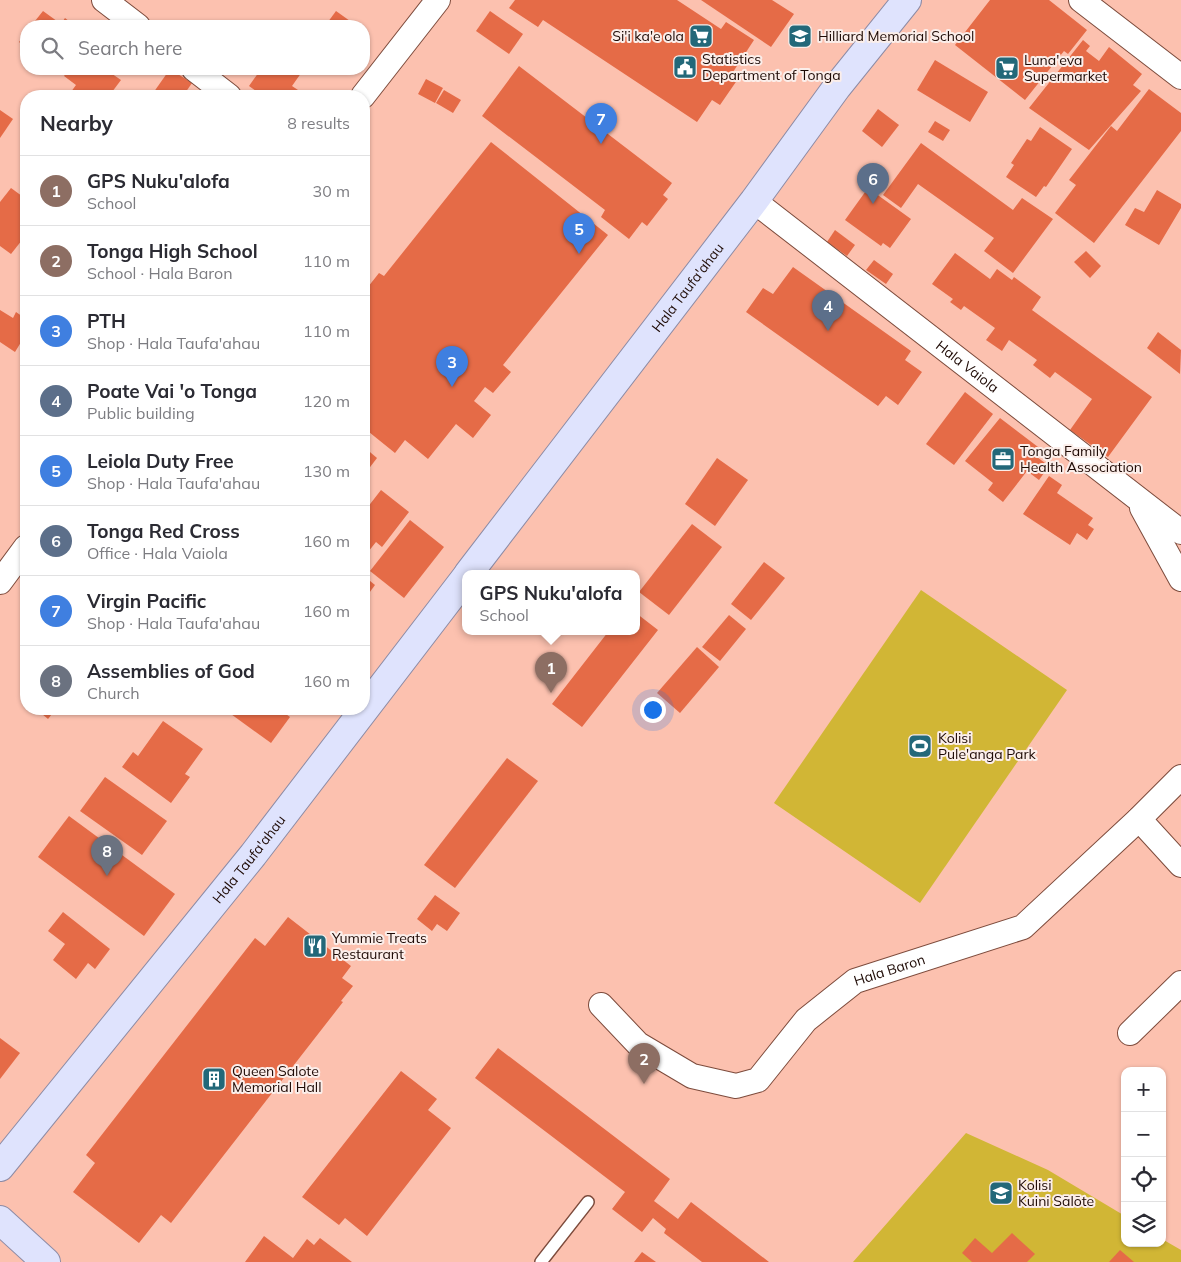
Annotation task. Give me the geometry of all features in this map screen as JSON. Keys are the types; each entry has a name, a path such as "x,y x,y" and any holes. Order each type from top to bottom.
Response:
{"main road":[{"name":"Hala Taufa'ahau","path":"471,570 754,201 837,87 907,0"},
{"name":"Hala Taufa'ahau","path":"370,702 462,582"},
{"name":"Hala Taufa'ahau","path":"0,1167 253,855 360,715"},
{"name":"Hala Taufa'ahau","path":"0,1189 27,1136"},
{"path":"0,1220 46,1262"},
{"path":"0,1244 36,1262"}],"street":[{"path":"104,0 130,20"},
{"path":"368,90 438,0"},
{"path":"1081,0 1181,77"},
{"path":"202,75 221,90"},
{"name":"Hala Vaiola","path":"754,201 1181,532"},
{"path":"1138,500 1181,579"},
{"path":"0,582 20,555"},
{"name":"Hala Baron","path":"602,1005 638,1044 692,1076 736,1086 758,1080 806,1020 855,981 1023,926 1139,819 1181,777"},
{"path":"1139,819 1181,865"},
{"path":"1130,1033 1181,983"}],"lane":[{"path":"541,1262 588,1202"}],"shaded area":[{"name":"Kolisi Pule'anga Park","path":"921,590 1067,690 920,903 774,803"},
{"name":"Kolisi Kuini Sālōte","path":"966,1133 1048,1170 1121,1214 1121,1247 1166,1247 1166,1241 1181,1250 1181,1262 853,1262"}],"building":[{"path":"515,0 677,0 721,29 726,22 754,40 733,72 740,76 720,105 712,100 697,122 543,20 538,27 509,8"},
{"path":"701,0 772,0 794,14 771,47"},
{"name":"Luna'eva Supermarket","path":"990,0 1049,0 1087,30 1068,54 1064,51 1025,100 955,45"},
{"path":"43,11 55,20 36,20"},
{"path":"336,11 349,20 329,20"},
{"path":"490,11 523,34 509,54 476,31"},
{"path":"1083,40 1090,46 1086,51 1099,61 1109,47 1142,74 1133,85 1141,91 1089,150 1029,108"},
{"path":"935,60 988,92 970,122 917,90"},
{"path":"519,66 672,183 663,195 668,199 647,226 642,222 629,239 601,217 605,210 482,116"},
{"path":"114,75 121,80 114,90 72,90 76,85 64,76"},
{"path":"166,75 179,75 192,83 187,90 155,90"},
{"path":"257,75 300,75 292,86 298,90 255,90 249,86"},
{"path":"426,79 443,88 435,103 418,94"},
{"path":"1149,89 1181,113 1181,131 1094,243 1055,213 1076,185 1069,180 1111,126 1117,131"},
{"path":"444,90 461,100 453,113 436,103"},
{"path":"878,109 899,125 882,147 862,131"},
{"path":"0,110 13,119 0,138"},
{"path":"935,121 950,130 943,141 928,132"},
{"path":"1040,127 1072,149 1046,187 1044,186 1036,197 1006,177 1014,165 1011,163 1027,139 1031,141"},
{"path":"491,142 608,235 503,365 511,372 493,393 485,387 474,401 491,415 473,438 456,424 428,459 405,440 395,453 370,433 370,284 379,273 384,276"},
{"path":"921,143 1013,210 1022,198 1053,219 1013,273 984,251 994,238 918,184 901,208 883,195"},
{"path":"11,188 20,195 20,243 11,254 0,246 0,202"},
{"path":"868,188 911,219 890,248 883,243 881,246 845,220"},
{"path":"1157,190 1181,204 1181,208 1159,245 1125,225 1135,208 1144,212"},
{"path":"835,230 855,245 847,256 827,242"},
{"path":"1086,251 1101,266 1090,278 1074,262"},
{"path":"955,253 990,279 997,269 1012,280 1014,277 1041,297 1032,310 1152,397 1108,457 1070,430 1092,399 1055,372 1050,378 1033,365 1037,360 1009,340 1002,351 986,340 995,328 964,306 961,310 950,302 953,299 932,284"},
{"path":"874,260 893,274 886,284 866,270"},
{"path":"793,267 911,351 905,360 922,372 898,405 886,396 878,406 746,312 763,288 773,294"},
{"path":"0,310 13,318 16,312 20,315 20,344 15,352 0,342"},
{"path":"1158,332 1181,350 1180,374 1147,348"},
{"path":"965,392 993,414 954,465 926,444"},
{"name":"Tonga Family Health Association","path":"1000,418 1042,450 1037,457 1049,466 1039,480 1027,471 1003,502 988,490 993,483 965,461"},
{"path":"370,452 377,458 370,467"},
{"path":"717,458 748,480 715,526 685,504"},
{"path":"1049,476 1062,485 1057,493 1093,518 1088,525 1094,529 1087,540 1077,533 1070,545 1023,514"},
{"path":"381,490 409,512 382,547 376,542 370,550 370,504"},
{"path":"410,520 444,547 404,598 370,571"},
{"path":"692,524 722,547 669,615 640,593"},
{"path":"764,562 785,578 751,620 731,604"},
{"path":"370,581 375,585 370,592"},
{"path":"729,615 746,629 720,661 702,647"},
{"path":"640,616 658,630 582,727 552,704 606,635 640,635"},
{"path":"697,647 719,667 680,713 657,693"},
{"path":"43,715 51,715 48,719"},
{"path":"232,715 287,715 290,717 271,743"},
{"path":"163,721 203,749 185,774 190,777 171,803 122,767 133,752 138,756"},
{"path":"507,758 538,781 455,888 424,865"},
{"path":"105,777 167,821 142,855 80,811"},
{"path":"69,816 175,894 144,936 38,857"},
{"path":"435,895 460,913 447,931 437,924 432,931 417,919"},
{"path":"63,912 110,949 95,969 88,963 76,979 53,960 65,944 48,931"},
{"name":"Queen Salote Memorial Hall","path":"288,917 351,966 342,978 353,986 341,1001 343,1002 171,1223 161,1215 139,1243 73,1192 95,1163 86,1155 255,938 265,946"},
{"path":"0,1038 20,1053 0,1079"},
{"path":"498,1048 670,1179 654,1201 678,1219 691,1202 769,1262 702,1262 664,1233 666,1229 653,1218 642,1232 612,1209 625,1192 475,1078"},
{"path":"401,1071 437,1099 428,1110 451,1128 367,1236 345,1218 339,1225 302,1197"},
{"path":"1012,1233 1035,1254 1027,1262 972,1262 962,1253 975,1238 992,1253"},
{"path":"264,1236 293,1258 307,1239 314,1245 320,1238 352,1262 245,1262"},
{"path":"1120,1250 1134,1262 1109,1262"},
{"path":"642,1252 656,1262 634,1262"}],"place":[{"name":"Si'i ka'e ola","path":"701,36"},
{"name":"Hilliard Memorial School","path":"800,36"},
{"name":"Statistics Department of Tonga","path":"685,67"},
{"name":"Luna'eva Supermarket","path":"1007,68"},
{"name":"Virgin Pacific","path":"601,144"},
{"name":"Tonga Red Cross","path":"873,204"},
{"name":"Leiola Duty Free","path":"579,254"},
{"name":"Poate Vai 'o Tonga","path":"828,331"},
{"name":"PTH","path":"452,387"},
{"name":"Tonga Family Health Association","path":"1003,459"},
{"name":"GPS Nuku'alofa","path":"551,693"},
{"name":"Kolisi Pule'anga Park","path":"920,746"},
{"name":"Assemblies of God","path":"107,876"},
{"name":"Yummie Treats Restaurant","path":"315,946"},
{"name":"Queen Salote Memorial Hall","path":"214,1079"},
{"name":"Tonga High School","path":"644,1084"},
{"name":"Kolisi Kuini Sālōte","path":"1001,1193"}]}
